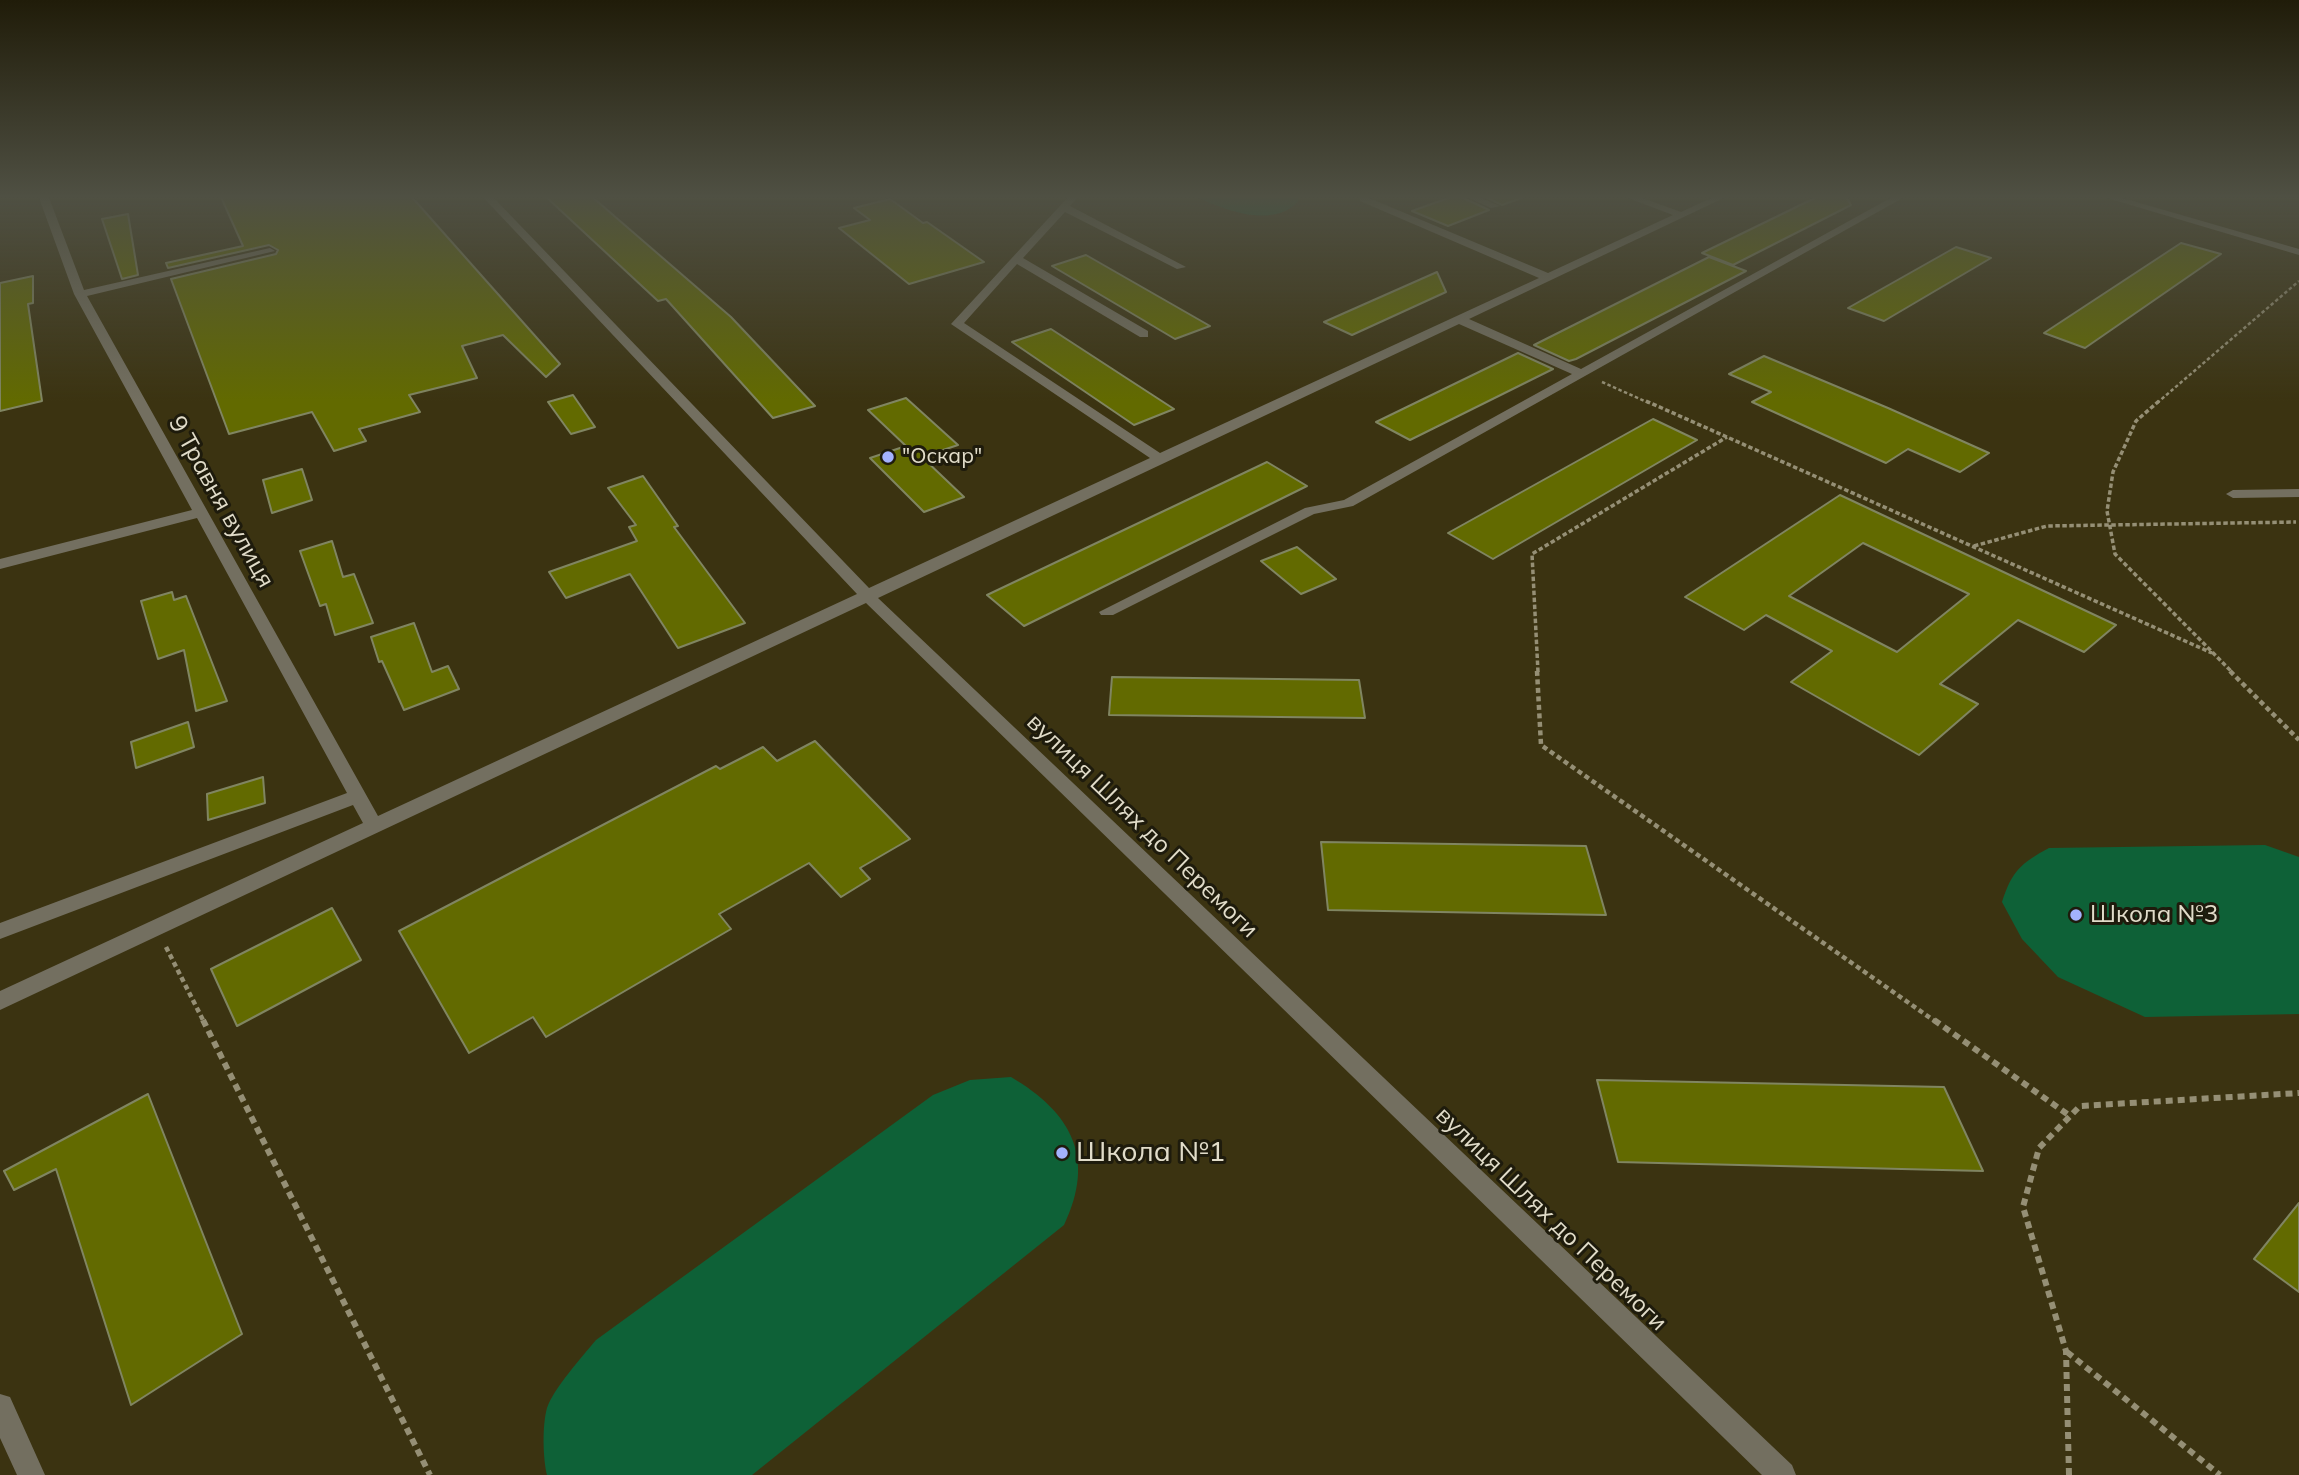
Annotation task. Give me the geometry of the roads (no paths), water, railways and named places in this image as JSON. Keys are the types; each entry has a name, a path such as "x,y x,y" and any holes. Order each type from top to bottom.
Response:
{"street":[{"name":"9 Травня вулиця","path":"69,264 80,294 374,825"},
{"path":"80,294 213,264"},
{"name":"вулиця Шлях до Перемоги","path":"552,264 868,597 1782,1475"},
{"path":"1012,264 957,324 1160,459"},
{"path":"1024,264 1144,334"},
{"path":"1175,264 1181,267"},
{"path":"1516,264 1549,278"},
{"path":"0,1001 1579,264"},
{"path":"1107,612 1310,511 1348,503 1780,264"},
{"path":"1460,320 1583,374"},
{"path":"2233,494 2299,493"},
{"path":"0,564 201,512"},
{"path":"0,930 357,796"},
{"path":"0,1407 31,1475"}],"place":[{"name":"\"Оскар\"","path":"888,457"},
{"name":"Школа №3","path":"2076,915"},
{"name":"Школа №1","path":"1062,1153"}]}
